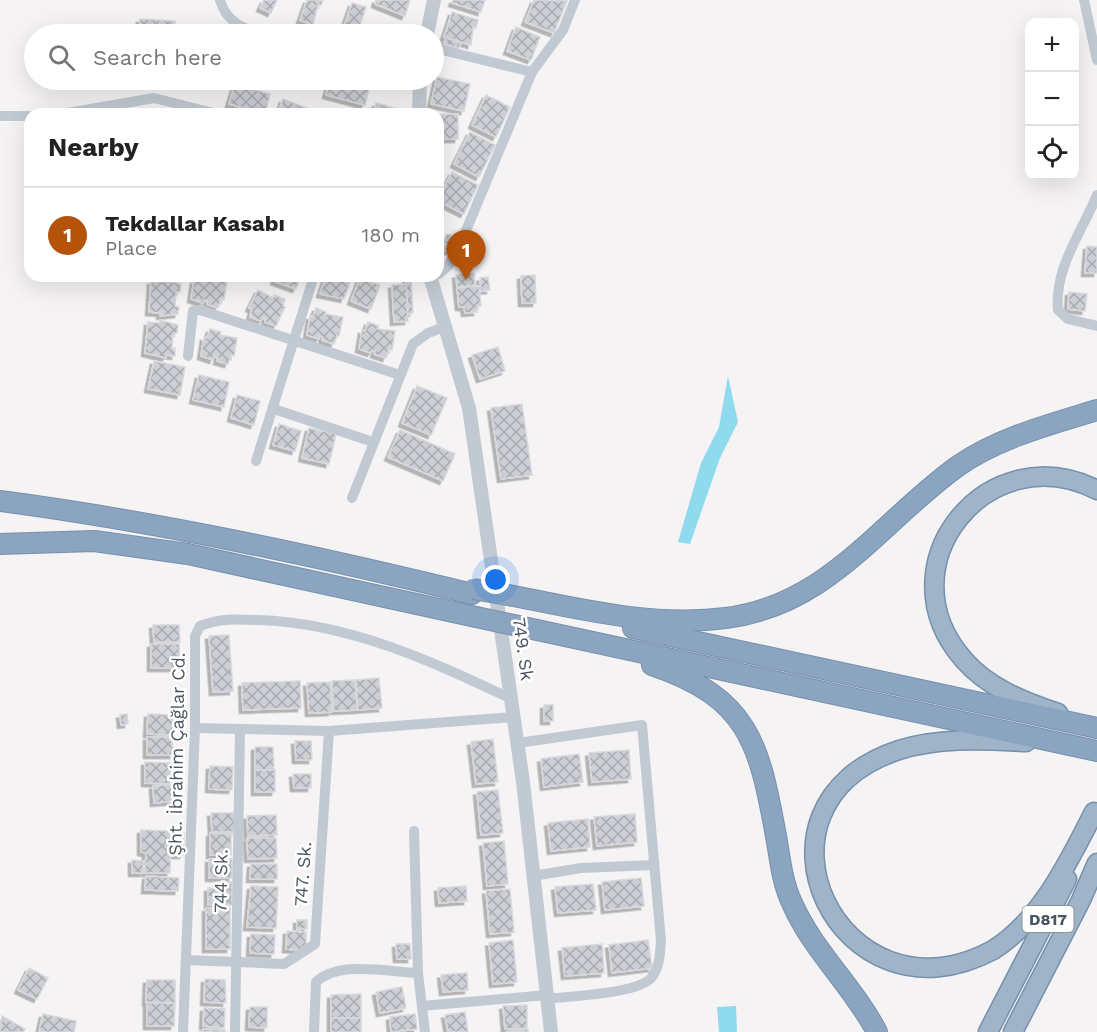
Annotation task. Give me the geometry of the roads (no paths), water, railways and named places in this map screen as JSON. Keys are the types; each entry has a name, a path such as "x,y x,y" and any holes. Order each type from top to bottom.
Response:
{"highway":[{"path":"514,599 628,617 685,621 728,618 774,606 812,588 846,565 920,497 960,465 1000,443 1097,410"},
{"path":"1097,490 1067,479 1042,477 1018,480 991,491 967,506 951,525 940,550 934,579 935,604 945,633 963,660 986,680 1016,697 1097,726"},
{"path":"0,501 88,512 191,532 514,599 1097,726"},
{"path":"0,544 94,541 188,554 1097,752"},
{"path":"520,626 669,670 701,686 726,705 743,726 757,749 790,901 807,933 877,1032"},
{"path":"1095,807 1066,865 1019,928 993,950 960,966 926,972 893,968 863,954 838,931 823,907 815,880 813,853 819,826 831,801 848,780 870,763 898,750 932,742 982,740 1033,742 1097,752"},
{"name":"D817","path":"988,1032 1065,886 1095,807"},
{"name":"D817","path":"1013,1032 1081,900 1097,862"}],"street":[{"path":"220,0 223,12 232,22 237,24"},
{"path":"428,24 434,0"},
{"path":"444,269 460,245 532,72 563,30 575,0"},
{"path":"1084,0 1097,60"},
{"path":"444,50 532,72"},
{"path":"419,108 420,90"},
{"path":"96,108 154,98 188,108"},
{"path":"0,116 24,116"},
{"path":"1096,202 1075,237 1056,295 1058,310 1068,319 1097,326"},
{"path":"256,461 312,282"},
{"name":"749. Sk","path":"432,282 469,408 518,743 551,1032"},
{"path":"188,356 193,311 201,310 400,375"},
{"path":"352,498 413,344 428,333 444,327"},
{"path":"274,409 373,442"},
{"name":"Şht. İbrahim Çağlar Cd.","path":"183,1032 195,728 195,636 200,626 218,619 275,621 343,632 396,646 512,699"},
{"path":"195,728 240,731 324,730 514,717"},
{"path":"422,1006 632,988 651,979 659,962 661,941 642,725 518,743"},
{"name":"747. Sk.","path":"236,961 284,964 315,944 324,730"},
{"name":"744 Sk.","path":"235,1032 240,731"},
{"path":"414,831 418,973 425,1032"},
{"path":"533,876 581,868 654,864"},
{"path":"187,960 236,961"},
{"path":"314,1032 316,982 324,975 346,970 418,973"}],"water":[{"path":"728,376 738,422 720,458 690,544 678,542 701,463 719,427"},
{"path":"736,1006 737,1032 719,1032 717,1007"}],"place":[{"name":"Tekdallar Kasabı","path":"466,280"}]}
